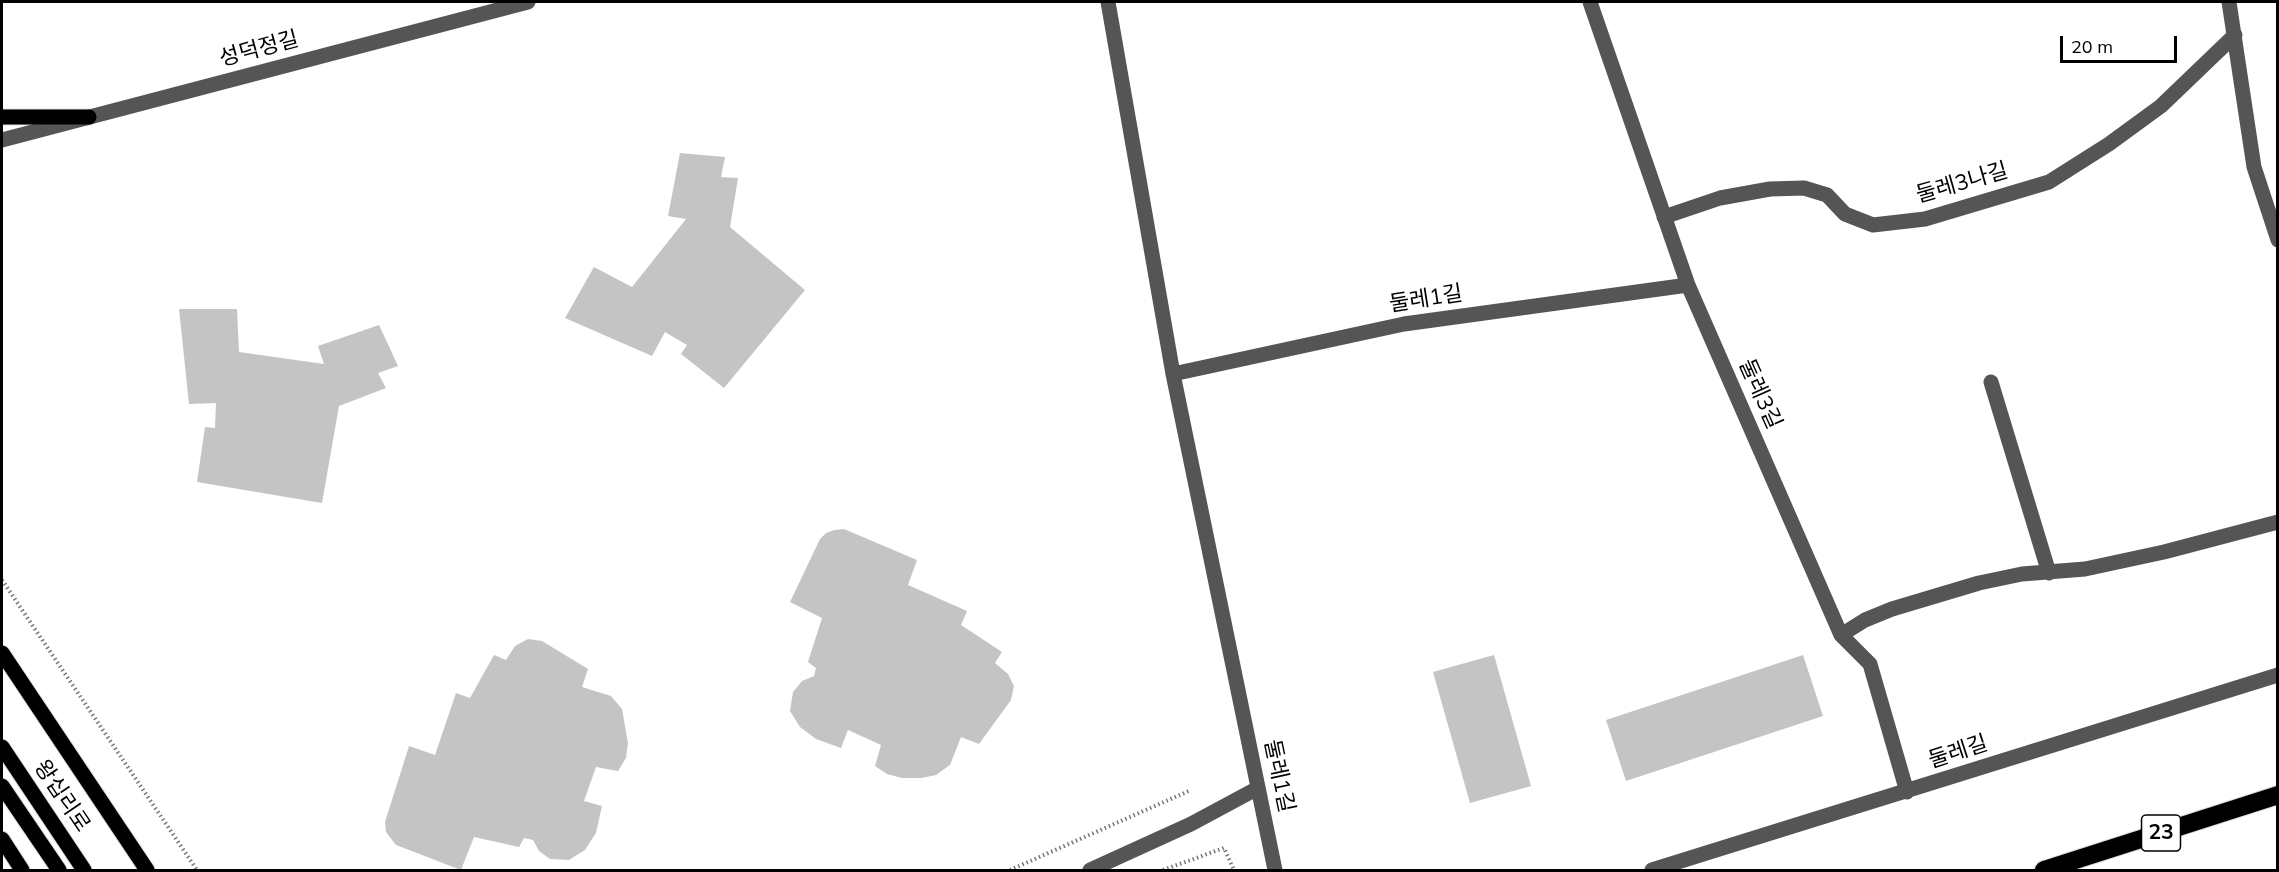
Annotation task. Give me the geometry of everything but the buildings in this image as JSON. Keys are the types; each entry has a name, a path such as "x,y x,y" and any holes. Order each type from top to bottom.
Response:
{"highway":[{"name":"23","path":"2044,870 2277,795"}],"main road":[{"path":"2,117 89,117"},
{"path":"2,653 147,870"},
{"name":"왕십리로","path":"2,747 84,870"},
{"name":"왕십리로","path":"2,786 59,870"},
{"path":"2,839 22,870"}],"street":[{"name":"성덕정길","path":"2,140 528,2"},
{"name":"둘레1길","path":"1108,2 1173,374 1275,870"},
{"name":"둘레3길","path":"1590,2 1689,285 1840,635 1870,664 1907,792"},
{"path":"2229,2 2254,167 2277,240"},
{"name":"둘레3나길","path":"1664,217 1720,198 1770,189 1804,188 1827,195 1845,214 1873,225 1925,219 2049,182 2109,144 2161,106 2235,35"},
{"name":"둘레1길","path":"1173,374 1404,324 1689,285"},
{"path":"1990,382 2049,573"},
{"path":"1840,635 1865,620 1911,602 1979,583 2022,574 2085,569 2164,552 2277,522"},
{"name":"둘레길","path":"1652,870 2277,675"},
{"path":"1090,870 1191,824 1258,788"}],"path":[{"path":"2,580 196,870"},
{"path":"1010,870 1197,787"},
{"path":"1163,870 1224,848 1234,870"}]}
